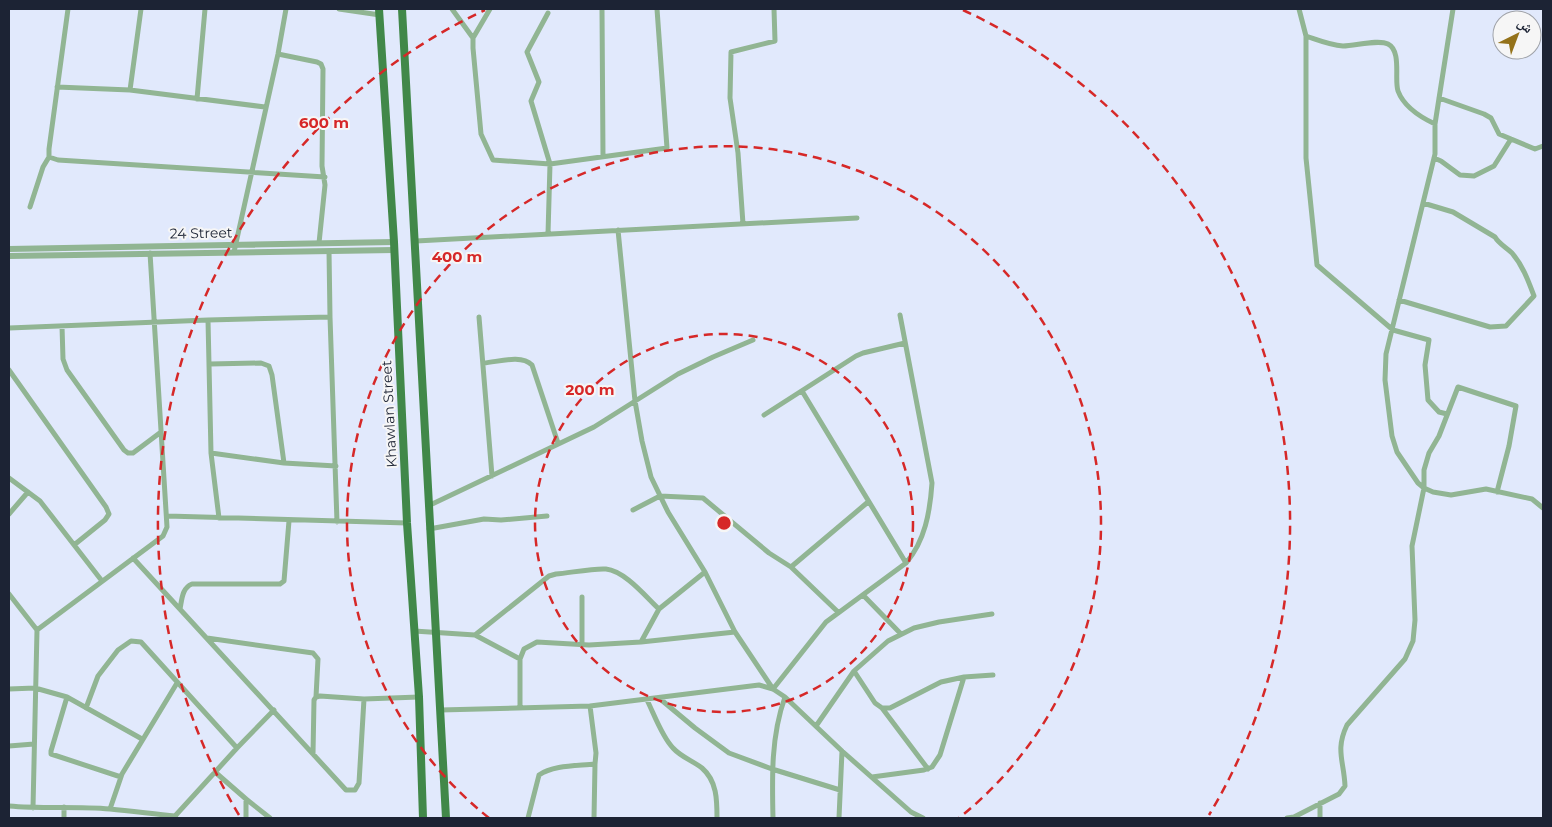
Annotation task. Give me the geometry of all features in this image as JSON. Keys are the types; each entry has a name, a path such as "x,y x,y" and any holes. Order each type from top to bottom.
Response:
{"main road":[{"path":"402,9 446,818"},
{"name":"Khawlan Street","path":"379,12 394,246 407,523 419,697 423,818"}],"street":[{"path":"30,207 43,167 49,157 68,9"},
{"path":"130,90 141,9"},
{"path":"197,99 205,9"},
{"path":"234,252 278,54 286,9"},
{"path":"339,9 379,12"},
{"path":"452,9 473,38 481,134 493,160 550,164 667,148 657,9"},
{"path":"473,38 490,9"},
{"path":"602,9 603,157"},
{"path":"743,224 738,153 730,98 731,52 775,41 774,9"},
{"path":"1299,9 1306,36 1306,158 1317,265 1392,330 1429,340 1425,365 1428,400 1439,412 1447,414"},
{"path":"1453,9 1435,124 1434,158 1386,354 1385,380 1392,436 1397,452 1418,483 1424,488 1433,492 1451,495 1486,489 1532,499 1543,508"},
{"path":"548,13 526,52 539,82 531,101 550,164 548,234"},
{"path":"1306,36 1328,44 1343,46 1379,42 1388,44 1396,58 1398,90 1404,102 1421,118 1435,124"},
{"path":"278,54 317,62 321,64 323,69 322,166 325,185 319,243"},
{"path":"57,87 130,90 265,107"},
{"path":"1439,98 1484,114 1490,118 1499,134 1535,149 1543,146"},
{"path":"1434,158 1460,175 1474,176 1494,166 1511,139"},
{"path":"49,157 58,160 325,177"},
{"path":"1399,300 1490,327 1506,326 1534,296 1524,270 1513,254 1498,242 1495,237 1453,212 1423,203"},
{"path":"416,241 857,218"},
{"path":"618,230 635,400 651,477 668,512 705,572 735,632 773,689"},
{"name":"24 Street","path":"9,250 319,243 394,246"},
{"name":"24 Street","path":"9,256 329,251 394,246"},
{"path":"329,251 337,522"},
{"path":"37,630 163,536 167,528 150,253"},
{"path":"773,689 826,622 906,563 914,554 926,527 932,483 900,315"},
{"path":"9,328 330,317"},
{"path":"479,317 492,476"},
{"path":"208,320 212,452 219,518"},
{"path":"62,326 63,359 67,370 124,450 128,453 133,453 161,432"},
{"path":"428,506 594,427 678,374 753,340"},
{"path":"764,415 856,356 905,343"},
{"path":"484,363 520,359 527,361 532,366 558,443"},
{"path":"210,364 261,363 269,366 272,374 284,463"},
{"path":"9,370 109,514 105,520 74,545"},
{"path":"1287,818 1294,817 1339,794 1345,786 1345,774 1340,748 1342,736 1347,725 1404,659 1413,641 1415,620 1412,546 1424,488 1424,470 1458,387 1516,406 1509,446 1497,492"},
{"path":"802,391 906,563"},
{"path":"212,452 284,463 336,466"},
{"path":"9,478 40,501 102,581"},
{"path":"9,514 28,492"},
{"path":"633,510 660,496 703,498 769,553 791,567 838,612"},
{"path":"791,567 868,502"},
{"path":"166,516 407,523"},
{"path":"429,529 484,519 501,520 547,516"},
{"path":"180,608 184,590 192,584 280,584 284,581 288,521"},
{"path":"133,558 346,790 355,790 358,783 364,699"},
{"path":"475,635 549,576 556,574 606,569 616,572 628,580 659,609"},
{"path":"642,642 659,609 705,572"},
{"path":"9,594 37,630 33,808"},
{"path":"863,595 901,634"},
{"path":"582,597 582,645"},
{"path":"816,726 854,671 888,641 914,628 992,614"},
{"path":"414,630 475,635 520,659"},
{"path":"520,708 520,659 524,649 536,642 582,645 642,642 735,632"},
{"path":"207,638 313,653 318,658 316,697 314,700 313,755"},
{"path":"86,708 98,676 118,650 131,641 141,642 177,684 237,748"},
{"path":"854,671 875,703 882,708 928,768"},
{"path":"882,708 890,708 941,682 964,676 993,676"},
{"path":"872,777 924,770 932,767 940,755 964,676"},
{"path":"110,809 121,777 142,738 177,684"},
{"path":"440,710 590,706 759,685 773,689 785,697 911,812 923,818"},
{"path":"9,689 35,688 67,697 142,738"},
{"path":"67,697 50,751 51,754 121,777"},
{"path":"316,697 364,699 419,697"},
{"path":"773,818 772,769 778,717 785,697"},
{"path":"659,698 728,753 840,790"},
{"path":"647,700 673,748 702,768 711,780 717,793 717,818"},
{"path":"590,706 596,741 594,818"},
{"path":"9,806 110,809 176,817 215,772 274,710"},
{"path":"9,746 34,744"},
{"path":"839,818 842,751"},
{"path":"528,818 539,775 553,769 595,764"},
{"path":"215,772 270,818"},
{"path":"246,799 246,818"},
{"path":"1320,804 1320,818"},
{"path":"64,807 64,818"},
{"path":"909,818 911,812"}]}
